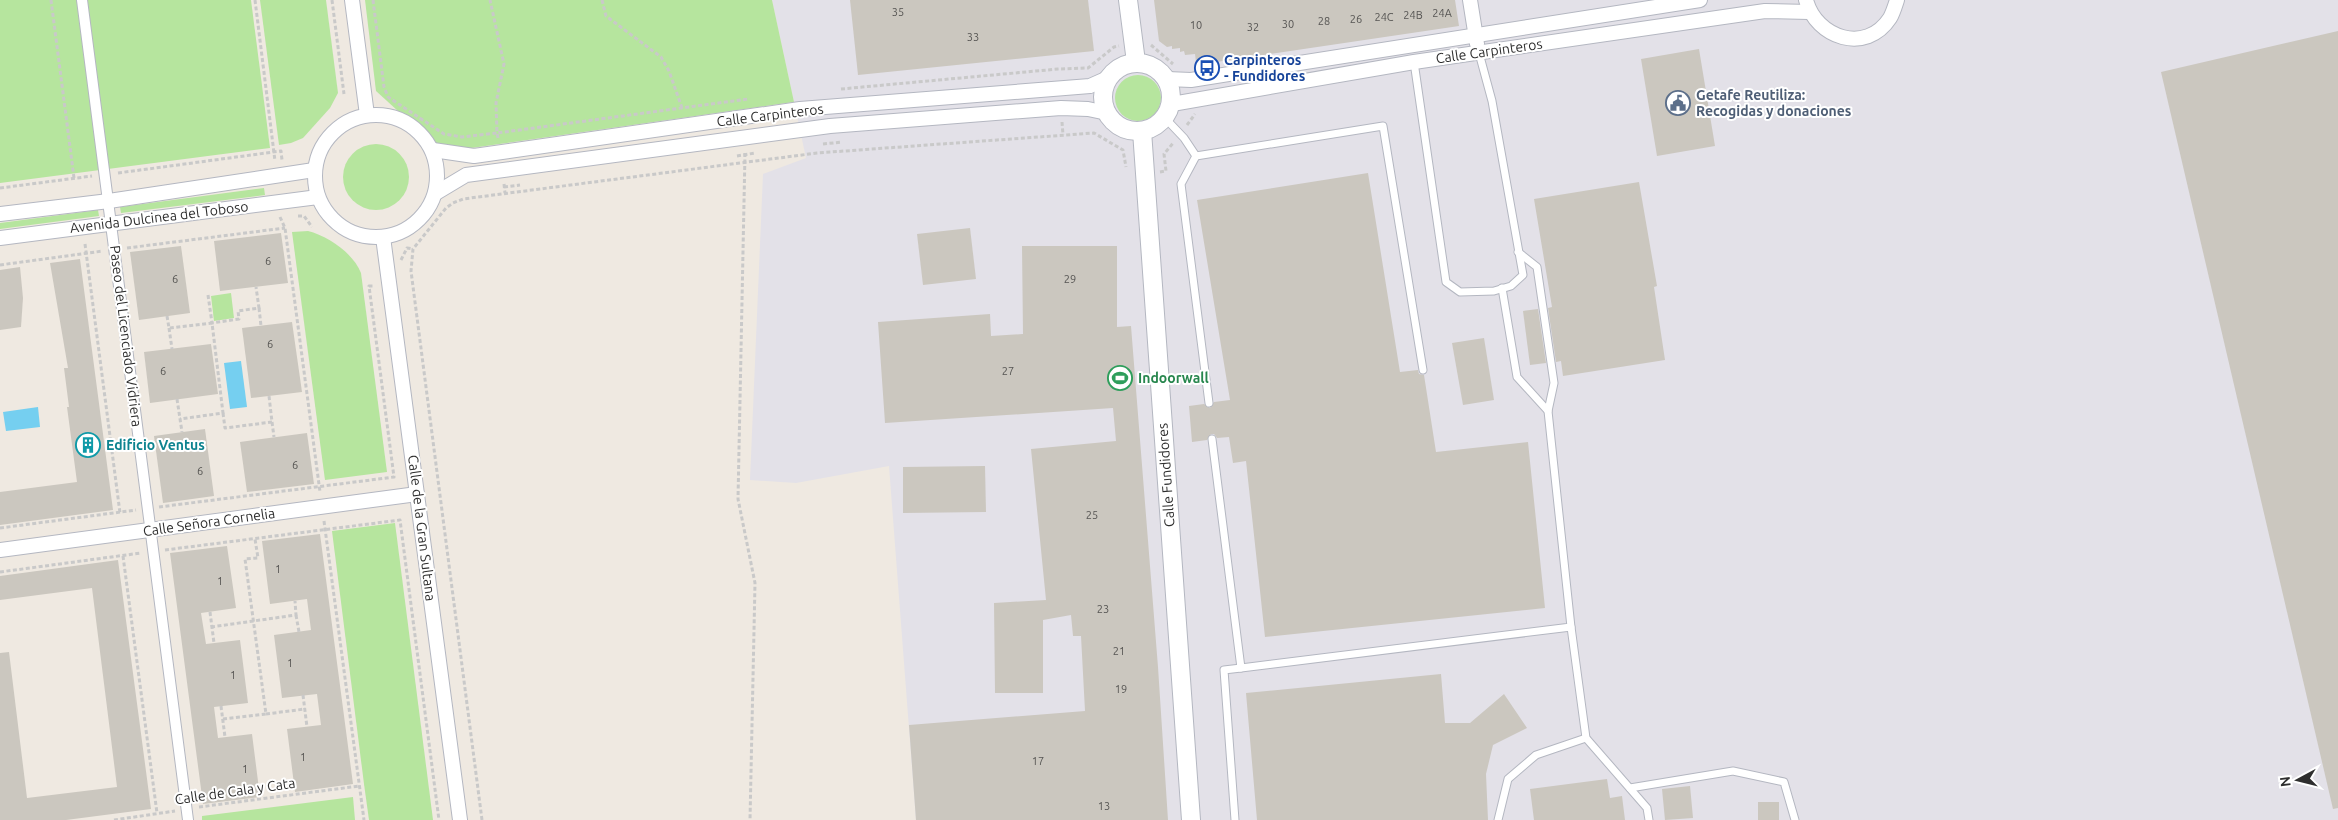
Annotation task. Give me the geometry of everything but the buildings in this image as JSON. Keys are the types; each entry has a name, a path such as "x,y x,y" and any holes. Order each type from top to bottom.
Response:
{"street":[{"name":"Paseo del Licenciado Vidriera","path":"82,0 188,820"},
{"path":"352,0 367,115"},
{"path":"1128,0 1136,62"},
{"path":"1470,0 1479,53"},
{"name":"Calle Carpinteros","path":"1167,79 1191,80 1700,0"},
{"path":"1807,6 1825,30 1839,37 1864,37 1878,30 1890,18 1897,0"},
{"name":"Calle Carpinteros","path":"1168,111 1414,62 1807,6"},
{"path":"1136,62 1148,64 1159,70 1167,79 1171,92 1168,111 1156,126 1142,131 1127,130 1119,126 1107,113 1103,95 1108,78 1120,67 1136,62"},
{"name":"Calle Carpinteros","path":"432,150 474,156 800,109 1090,86 1108,78"},
{"name":"Calle Carpinteros","path":"436,193 466,175 830,126 1061,108 1088,109 1107,113"},
{"path":"383,114 414,127 432,150 437,168 436,193 429,207 415,224 383,237 356,234 334,221 318,197 314,170 325,141 342,124 367,115 383,114"},
{"name":"Calle Fundidores","path":"1142,131 1191,820"},
{"name":"Avenida Dulcinea del Toboso","path":"0,214 314,170"},
{"name":"Avenida Dulcinea del Toboso","path":"0,238 112,223 278,209 318,197"},
{"name":"Calle de la Gran Sultana","path":"383,237 460,820"},
{"name":"Calle Señora Cornelia","path":"0,550 417,494"}],"lane":[{"path":"1414,62 1446,282 1460,292 1502,288 1511,286 1523,275 1492,101 1479,53"},
{"path":"1168,111 1196,156"},
{"path":"1196,156 1383,126 1423,370"},
{"path":"1196,156 1181,184 1209,403"},
{"path":"1518,252 1537,267 1554,383 1548,410 1571,627 1586,738 1647,808 1649,820"},
{"path":"1502,288 1517,377 1548,410"},
{"path":"1212,439 1241,668"},
{"path":"1236,820 1224,670 1571,627"},
{"path":"1498,820 1508,779 1536,755 1586,738"},
{"path":"1630,788 1733,771 1784,782 1795,820"}],"path":[{"path":"51,0 74,178"},
{"path":"255,0 275,152 274,177"},
{"path":"332,0 344,94"},
{"path":"373,0 384,87 388,97 431,127 444,134 462,137 497,133 496,103 504,64 490,0"},
{"path":"602,0 606,16 661,57 669,71 682,108"},
{"path":"1052,125 1062,124"},
{"path":"743,139 745,155 738,499 755,583 750,820"},
{"path":"814,145 848,141"},
{"path":"0,188 281,151"},
{"path":"727,157 762,152"},
{"path":"495,188 524,184"},
{"path":"468,191 469,198 452,202 419,238 413,249 411,259 412,281 482,820"},
{"path":"290,215 304,216 312,227"},
{"path":"0,265 285,228"},
{"path":"85,244 120,512"},
{"path":"0,528 394,477 370,286 412,281"},
{"path":"256,287 261,326"},
{"path":"208,295 224,428 272,422"},
{"path":"169,328 239,319 238,311 259,308"},
{"path":"168,316 172,349"},
{"path":"269,396 274,438"},
{"path":"178,399 182,432"},
{"path":"180,419 223,413"},
{"path":"325,530 400,520 439,820"},
{"path":"255,538 258,558 245,560 266,714"},
{"path":"123,556 157,814"},
{"path":"295,601 299,632"},
{"path":"210,612 214,643"},
{"path":"211,627 296,615"},
{"path":"303,695 307,727"},
{"path":"221,706 225,737"},
{"path":"223,719 304,708"},
{"name":"Calle de Cala y Cata","path":"114,820 359,786"}],"shaded area":[{"path":"772,0 2338,0 2338,820 916,820 889,466 796,483 750,480 763,174 806,158"}],"green space":[{"path":"0,0 251,0 270,148 0,183"},
{"path":"260,0 326,0 338,93 330,108 303,138 291,143 279,145"},
{"path":"365,0 772,0 794,102 443,152 376,91"},
{"path":"1138,75 1151,79 1157,85 1161,98 1157,111 1151,117 1138,121 1125,117 1119,111 1115,98 1119,85 1125,79"},
{"path":"369,144 383,144 395,149 404,158 409,170 407,190 400,201 383,210 369,210 357,205 348,196 343,184 343,170 348,158 357,149"},
{"path":"264,188 265,195 121,213 120,207"},
{"path":"98,210 99,216 0,229 0,223"},
{"path":"308,231 316,233 339,246 352,259 361,273 387,472 325,480 292,232"},
{"path":"231,293 234,318 214,321 211,296"},
{"path":"395,523 433,820 369,820 364,784 332,531"},
{"path":"353,797 355,820 202,820 202,816"}],"water":[{"path":"241,361 247,407 230,409 224,363"},
{"path":"38,407 40,427 6,431 3,412"}],"place":[{"name":"Carpinteros - Fundidores","path":"1207,68"},
{"name":"Getafe Reutiliza: Recogidas y donaciones","path":"1678,103"},
{"name":"Indoorwall","path":"1120,378"},
{"name":"Edificio Ventus","path":"88,445"}]}
